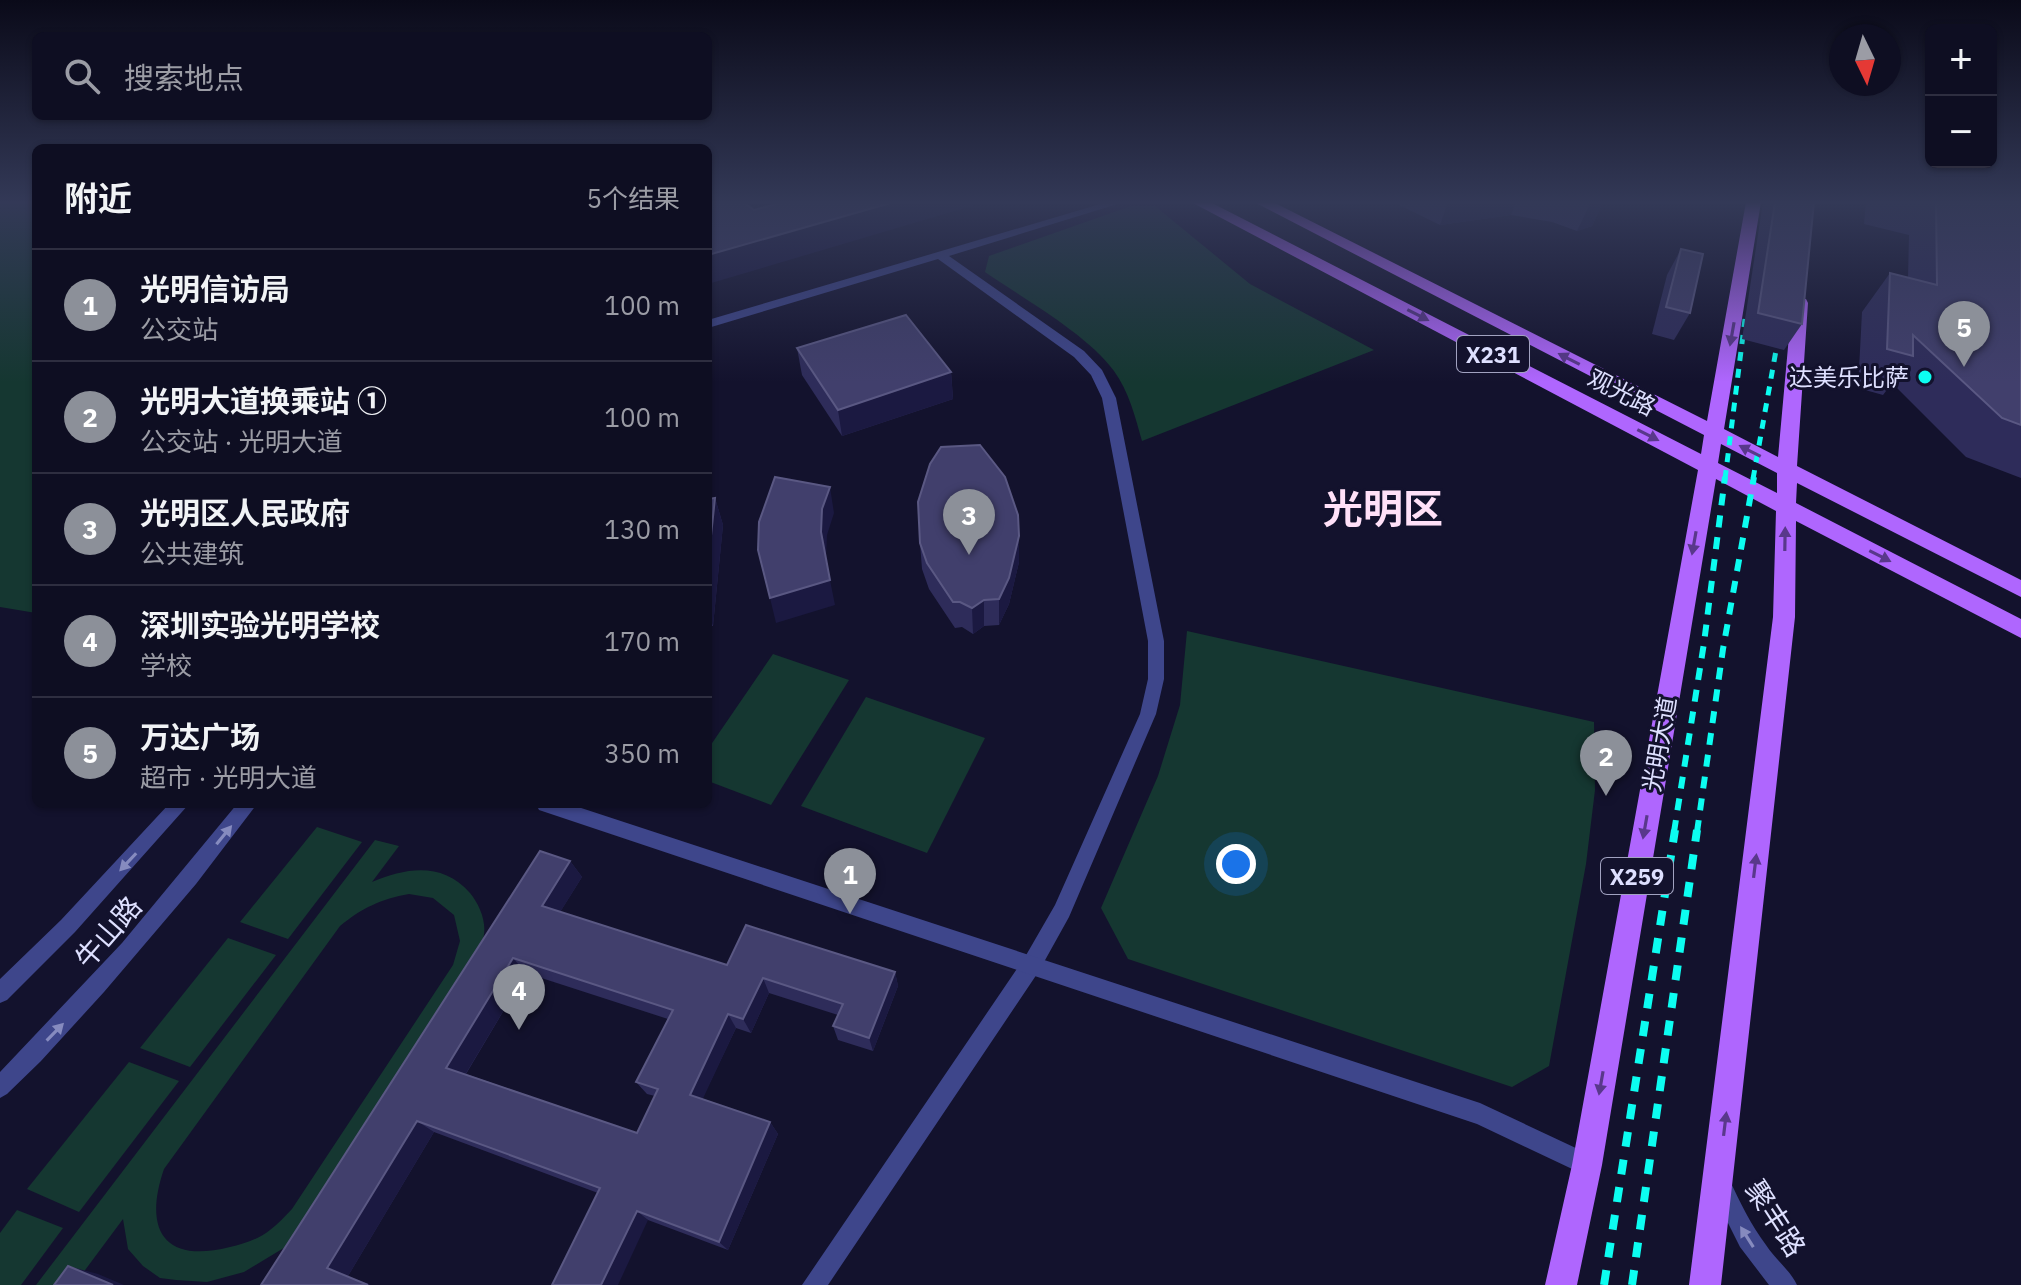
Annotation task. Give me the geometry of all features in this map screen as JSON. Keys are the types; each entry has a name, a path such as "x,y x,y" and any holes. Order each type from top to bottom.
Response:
{"main road":[{"name":"观光路","path":"1314,262 2021,629"},
{"name":"观光路","path":"1380,262 1713,432"},
{"name":"光明大道","path":"1561,1285 1587,1165 1743,262"},
{"path":"1705,1285 1784,617 1789,408 1802,281"},
{"name":"X231","path":"1713,432 1787,470"},
{"path":"1787,470 2021,589"}],"street":[{"path":"712,323 917,262"},
{"path":"814,1285 1032,964 1062,911 1148,714 1156,679 1156,641 1109,398 1097,373 1079,354 950,262"},
{"name":"牛山路","path":"0,993 68,926 176,808"},
{"name":"牛山路","path":"0,1087 107,975 245,808"},
{"path":"557,808 1480,1114 1587,1165"},
{"name":"聚丰路","path":"1718,1182 1742,1231 1766,1267 1785,1285"}],"green space":[{"path":"0,262 32,262 32,612 0,607"},
{"path":"988,262 1223,262 1250,284 1374,350 1142,441 1124,387 1102,357 1072,331 985,272"},
{"path":"1187,631 1594,722 1595,790 1586,864 1549,1066 1512,1087 1128,959 1101,908 1158,776 1180,705"},
{"path":"773,654 849,680 771,805 712,783 712,743"},
{"path":"866,697 985,738 927,853 801,806"},
{"path":"317,827 362,842 288,939 240,922"},
{"path":"375,840 399,846 372,882 398,873 424,870 448,876 470,893 484,923 477,958 297,1240 244,1272 207,1282 176,1280 160,1278 143,1266 128,1249 123,1219 74,1285 36,1285","holes":["409,894 433,898 454,915 460,941 453,965 292,1209 256,1239 207,1251 189,1251 175,1246 164,1237 158,1225 156,1209 164,1169 340,926 364,909 390,899"]},
{"path":"228,938 276,955 190,1067 140,1048"},
{"path":"129,1062 179,1081 79,1212 27,1189"},
{"path":"17,1210 63,1228 21,1285 0,1285 0,1233"}],"building":[{"path":"1678,262 1701,262 1690,313 1666,307"},
{"path":"1766,262 1808,262 1802,324 1758,313"},
{"path":"1937,262 2021,262 2021,425 2002,418 1913,335 1913,356 1887,349 1890,273 1937,285"},
{"path":"906,315 951,372 838,410 797,348"},
{"path":"980,445 1005,477 1018,515 1019,536 1009,578 999,599 984,600 972,608 953,602 927,563 920,543 918,502 930,464 941,447"},
{"path":"775,477 830,487 822,509 821,532 830,580 770,598 758,550 759,522"},
{"path":"712,498 715,498 712,526"},
{"path":"540,851 570,861 542,906 727,965 746,925 895,972 869,1038 833,1026 843,1004 763,978 743,1019 728,1014 690,1095 770,1122 719,1242 637,1211 601,1285 552,1285 600,1188 417,1121 327,1268 368,1285 261,1285","holes":["513,958 673,1010 636,1082 658,1089 637,1133 446,1068"]},
{"path":"68,1266 113,1285 54,1285"}],"railway":[{"path":"1725,479 1745,319"},
{"path":"1753,479 1780,328"},
{"path":"1674,832 1704,643 1725,477"},
{"path":"1697,832 1723,649 1754,477"},
{"path":"1604,1285 1675,830"},
{"path":"1632,1285 1697,830"}],"place":[{"name":"万达广场","path":"1964,367"},
{"name":"达美乐比萨","path":"1925,377"},
{"name":"光明区人民政府","path":"969,555"},
{"name":"光明大道换乘站 ①","path":"1606,796"},
{"name":"光明信访局","path":"850,914"},
{"name":"深圳实验光明学校","path":"519,1030"}],"district":[{"name":"光明区","path":"1383,508"}]}
